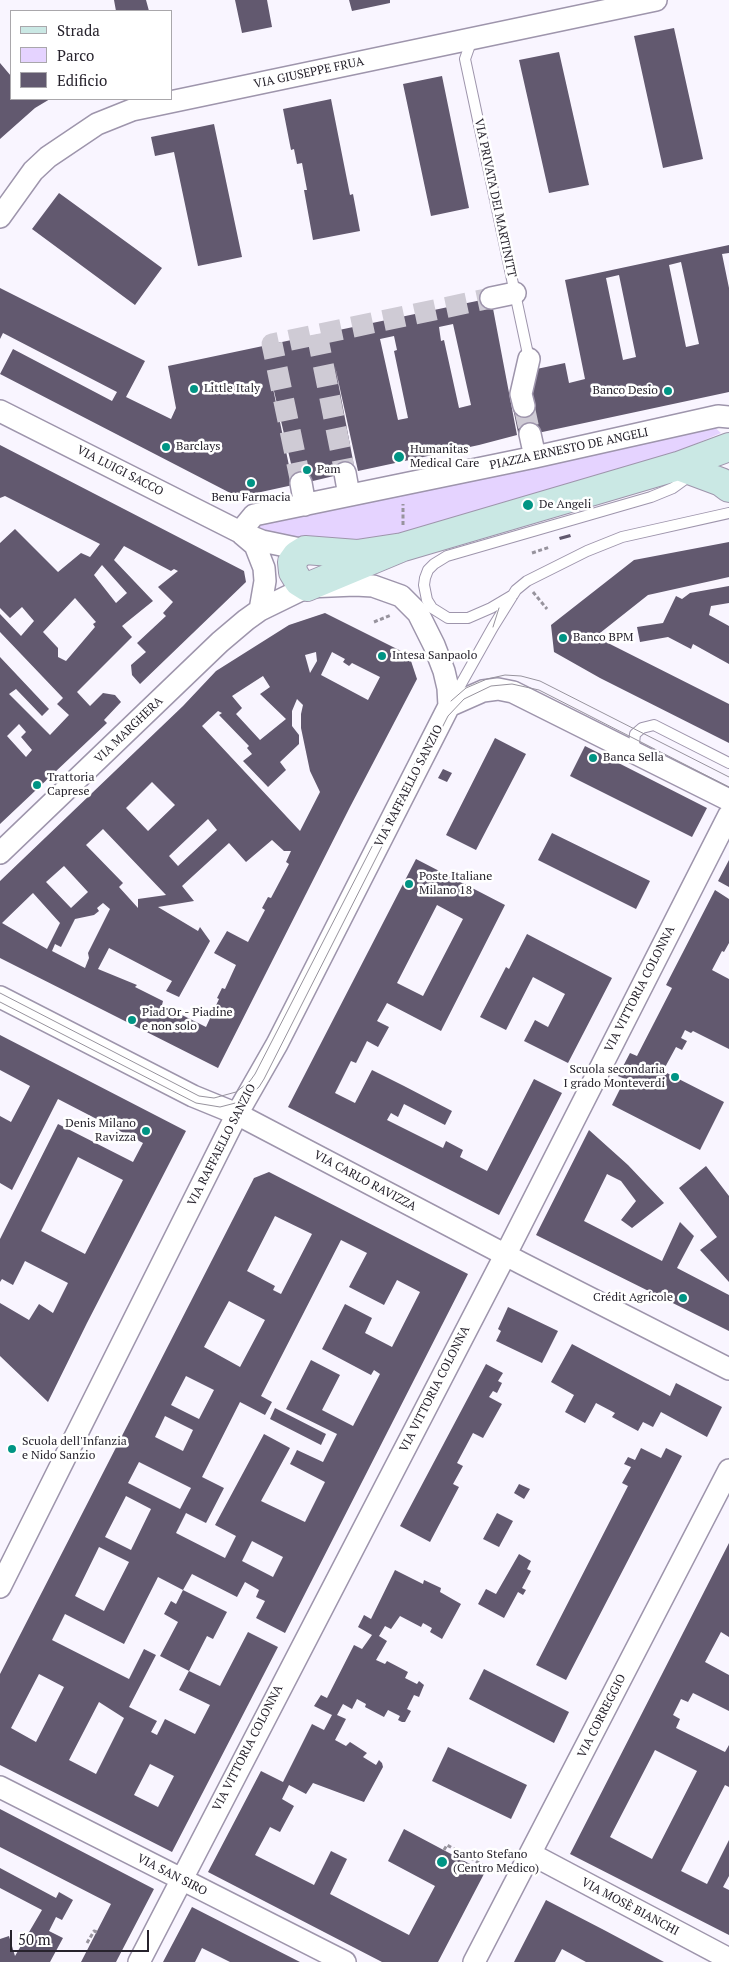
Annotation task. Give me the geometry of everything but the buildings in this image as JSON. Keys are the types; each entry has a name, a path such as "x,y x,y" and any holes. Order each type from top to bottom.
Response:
{"street":[{"name":"VIA GIUSEPPE FRUA","path":"0,217 33,171 48,157 97,124 132,110 656,0"},
{"path":"491,298 515,293"},
{"path":"524,406 521,394 529,359"},
{"name":"VIA LUIGI SACCO","path":"0,410 240,532"},
{"name":"PIAZZA ERNESTO DE ANGELI","path":"240,532 254,515 535,457 718,416 729,417"},
{"path":"530,434 535,457"},
{"path":"240,532 262,540 305,550 358,554 403,537 687,469 729,448"},
{"path":"687,469 721,482 729,488"},
{"path":"345,473 350,495"},
{"path":"301,483 305,505"},
{"path":"240,532 255,545 264,568 265,581 260,610"},
{"path":"260,610 403,537"},
{"path":"305,550 297,554 292,562 293,572 299,582 307,587 355,584 373,586 402,596 418,613 434,644 444,671 448,688 449,706 483,691 498,688 514,692 729,800"},
{"name":"VIA MARGHERA","path":"0,853 220,642 260,610"},
{"name":"VIA RAFFAELLO SANZIO","path":"0,1587 237,1114 282,1035 449,706"},
{"name":"VIA VITTORIA COLONNA","path":"139,1962 505,1254 729,815"},
{"name":"VIA CARLO RAVIZZA","path":"0,997 193,1096 237,1114 729,1370"},
{"name":"VIA CORREGGIO","path":"474,1962 729,1470"},
{"name":"VIA SAN SIRO","path":"0,1787 344,1962"},
{"name":"VIA MOSÈ BIANCHI","path":"531,1854 729,1959"}],"lane":[{"name":"VIA PRIVATA DEI MARTINITT","path":"472,38 465,59 529,359"},
{"path":"513,595 491,608 468,618 448,618 432,608 427,600 424,585 425,578 428,570 447,556 657,495 673,488 687,469"},
{"path":"449,706 492,627 521,585 533,577 622,536 729,513"},
{"path":"640,754 634,744 635,734 642,728 654,725 729,763"}],"path":[{"path":"403,500 403,537"},
{"path":"532,552 550,547"},
{"path":"533,592 547,609"},
{"path":"374,622 391,615"},
{"path":"444,1850 447,1845 495,1872"},
{"path":"87,1943 94,1931 97,1932"}],"green space":[{"path":"711,424 721,433 679,451 394,539 355,545 289,540 257,528 272,518"}],"tunnel":[{"path":"301,483 272,344 491,298"},
{"path":"317,334 345,473"},
{"path":"524,406 530,434"}],"tram line":[{"path":"493,627 499,608"},
{"path":"451,701 466,688 487,679 505,675 521,676 540,681 729,777"},
{"path":"0,1002 196,1103 220,1107 243,1101 259,1087 264,1079 448,716 464,699 491,686 512,684 539,690 729,787"},
{"path":"0,993 199,1096 214,1098 236,1092 250,1081 255,1074 433,728"}],"place":[{"name":"Little Italy","path":"194,389"},
{"name":"Banco Desio","path":"668,391"},
{"name":"Barclays","path":"166,447"},
{"name":"Humanitas Medical Care","path":"399,457"},
{"name":"Pam","path":"307,470"},
{"name":"Benu Farmacia","path":"251,483"},
{"name":"De Angeli","path":"528,505"},
{"name":"Banco BPM","path":"563,638"},
{"name":"Intesa Sanpaolo","path":"382,656"},
{"name":"Banca Sella","path":"593,758"},
{"name":"Trattoria Caprese","path":"37,785"},
{"name":"Poste Italiane Milano 18","path":"409,884"},
{"name":"Piad'Or - Piadine e non solo","path":"132,1020"},
{"name":"Scuola secondaria I grado Monteverdi","path":"675,1077"},
{"name":"Denis Milano Ravizza","path":"146,1131"},
{"name":"Crédit Agricole","path":"683,1298"},
{"name":"Scuola dell'Infanzia e Nido Sanzio","path":"12,1449"},
{"name":"Santo Stefano (Centro Medico)","path":"442,1862"}]}
